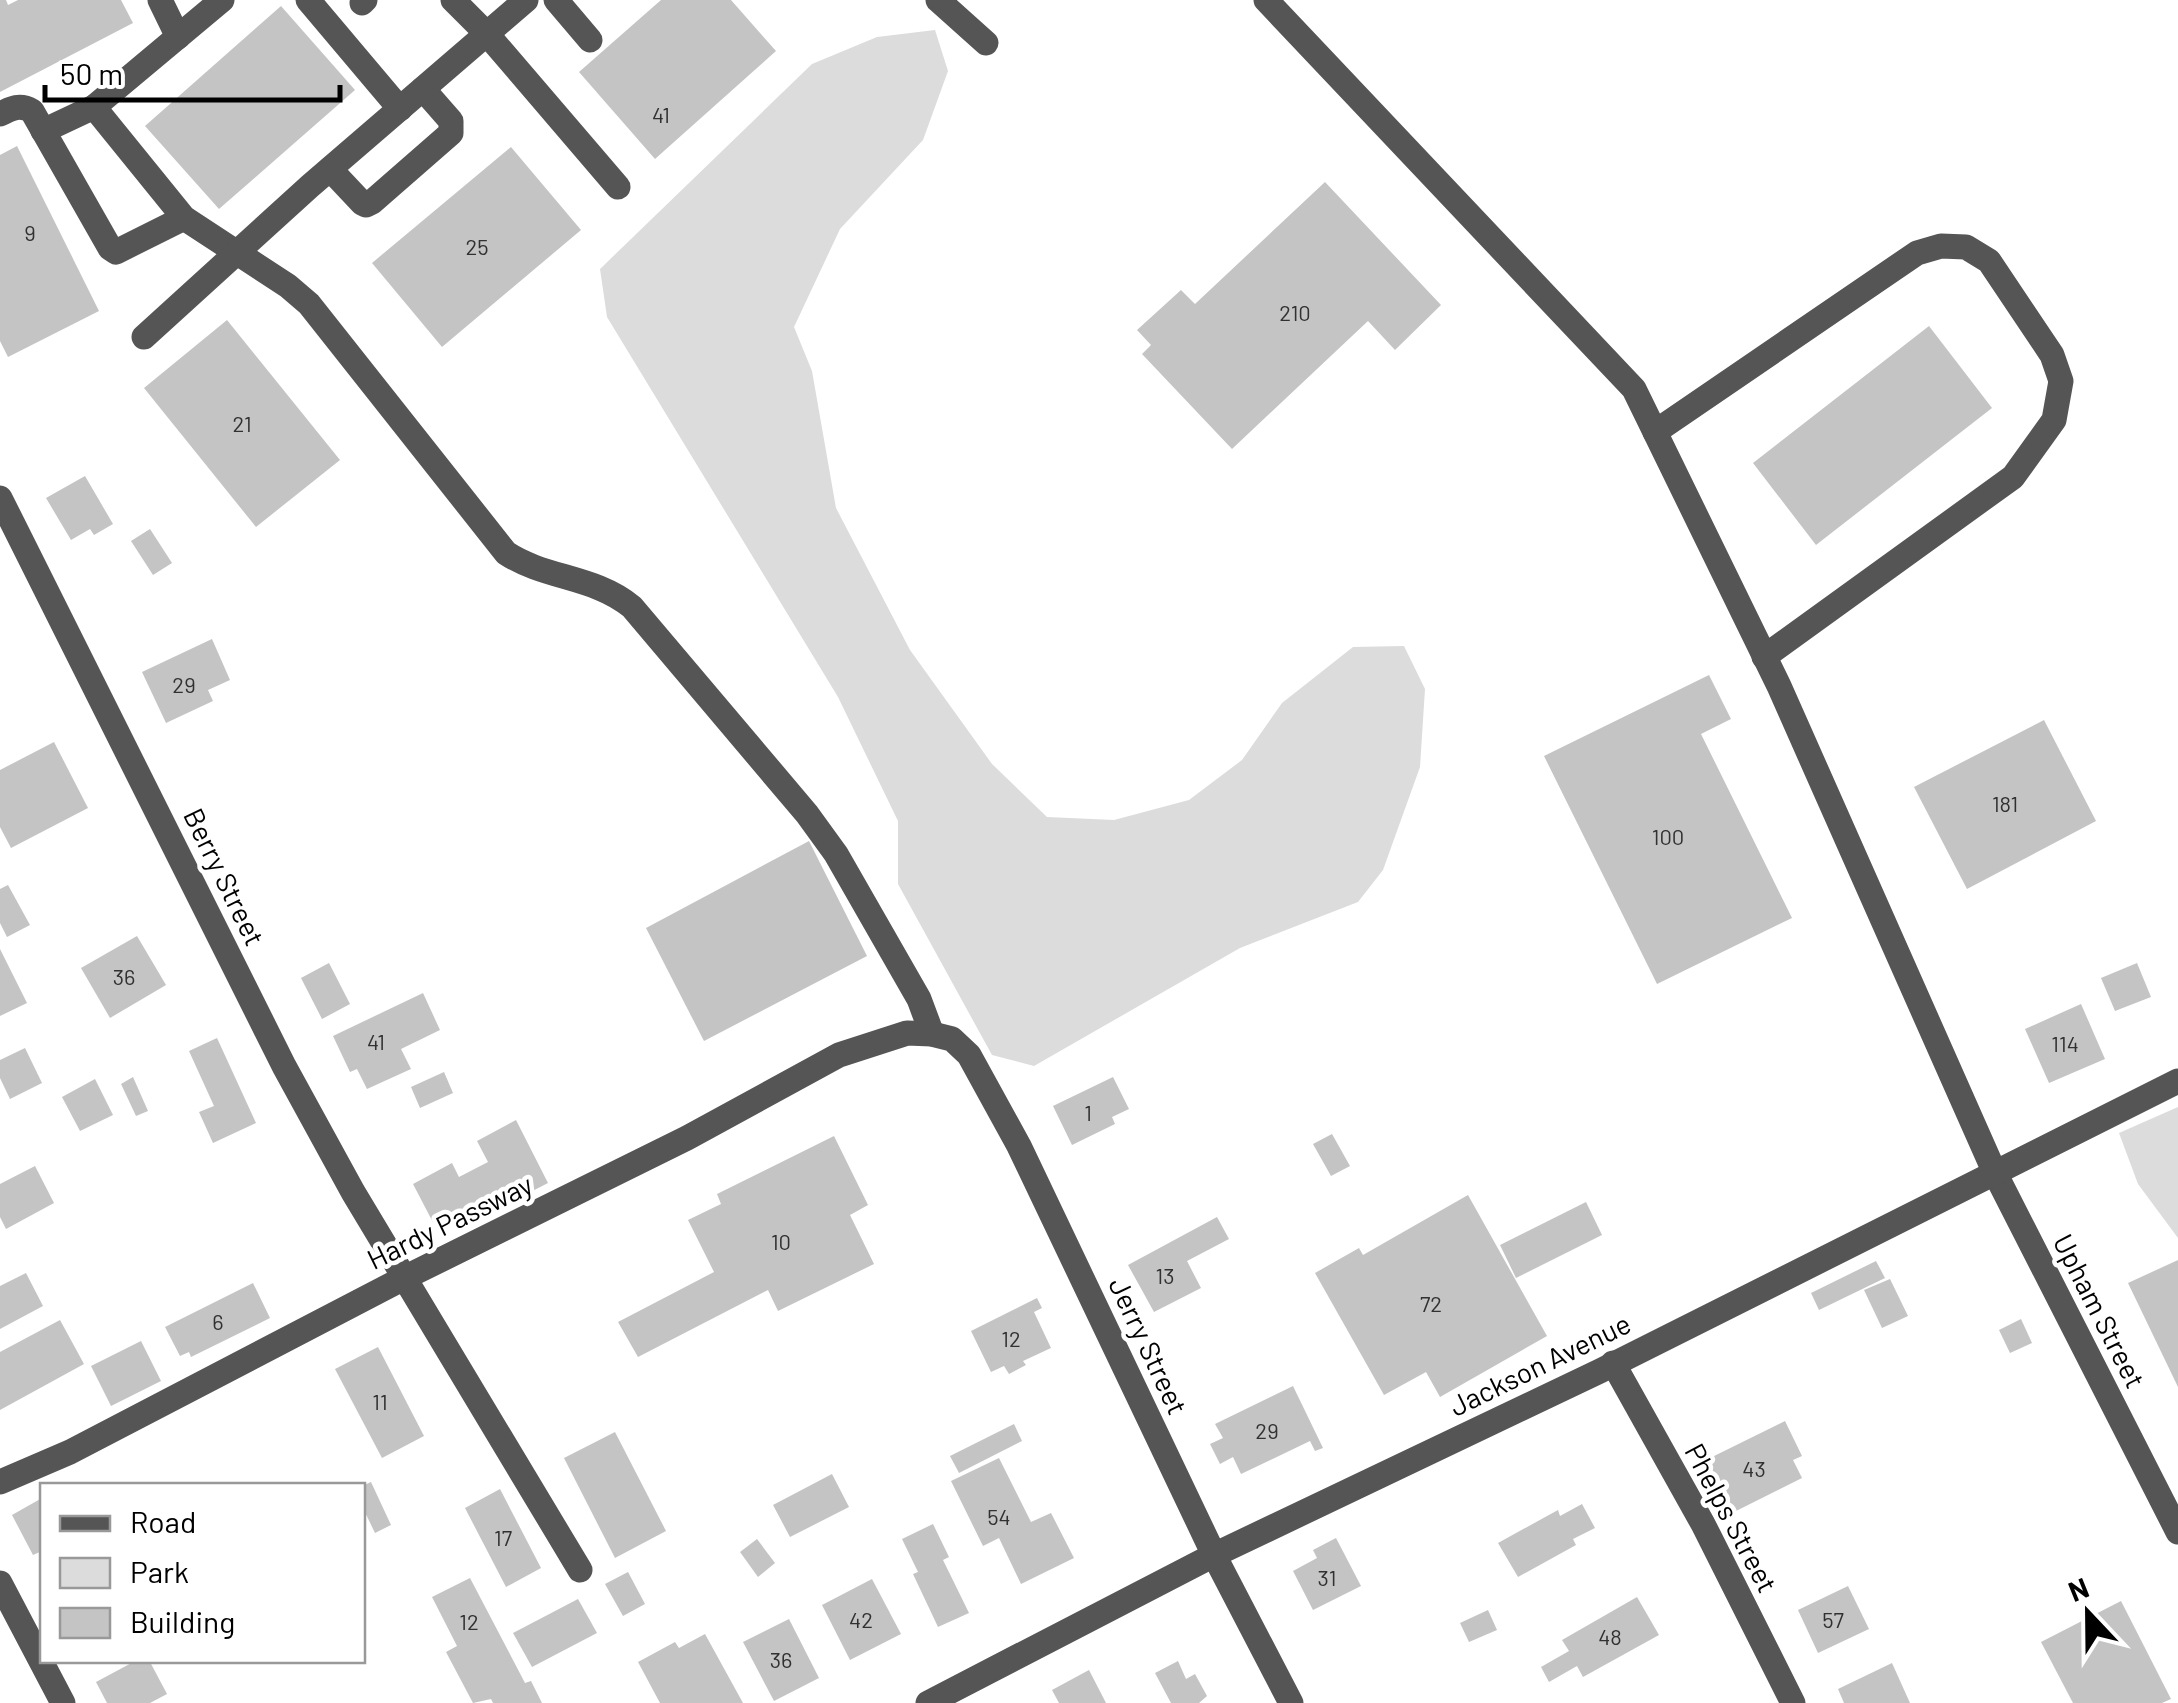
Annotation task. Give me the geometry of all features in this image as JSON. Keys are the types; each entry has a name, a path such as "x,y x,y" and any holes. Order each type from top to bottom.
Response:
{"street":[{"path":"160,0 178,37"},
{"path":"44,131 94,106 222,0"},
{"path":"308,0 400,109"},
{"path":"454,0 618,187"},
{"path":"144,337 234,253 526,0"},
{"path":"556,0 590,40"},
{"path":"938,0 986,43"},
{"name":"Upham Street","path":"1266,0 1634,389 1764,657 1994,1171 2178,1532"},
{"path":"330,169 366,205 451,132 454,126 423,88"},
{"path":"94,106 184,218 309,304 506,553 531,568 608,590 632,607 819,829 918,999 932,1034"},
{"path":"0,114 14,107 32,111 110,248 116,252 184,218"},
{"path":"1655,432 1918,253 1941,246 1966,247 1989,262 2052,355 2061,380 2054,420 2013,476 1764,657"},
{"name":"Berry Street","path":"0,498 284,1066 354,1192 580,1570"},
{"name":"Hardy Passway","path":"0,1482 70,1452 406,1277 659,1152 839,1055 895,1036 932,1034"},
{"name":"Jerry Street","path":"932,1034 952,1039 969,1055 1020,1146 1214,1555 1290,1703"},
{"name":"Jackson Avenue","path":"928,1703 1214,1555 1613,1363 2178,1081"},
{"name":"Phelps Street","path":"1613,1363 1794,1703"},
{"path":"0,1584 40,1660"},
{"path":"42,1663 63,1703"}],"green space":[{"path":"935,30 948,71 923,140 840,229 794,327 812,371 836,508 910,650 992,764 1047,817 1114,820 1189,800 1242,760 1282,703 1353,647 1404,646 1425,689 1420,767 1383,870 1358,902 1240,948 1034,1066 992,1055 898,884 898,821 838,697 607,317 600,269 812,64 877,37"},
{"path":"2178,1107 2178,1238 2138,1184 2119,1133"}],"building":[{"path":"0,0 6,0 8,5 18,0 121,0 133,23 0,92"},
{"path":"661,0 731,0 776,51 655,159 579,72"},
{"path":"281,6 355,90 219,209 145,126"},
{"path":"17,146 99,311 8,357 0,341 0,155"},
{"path":"511,147 581,230 442,347 372,263"},
{"path":"1325,182 1441,305 1395,350 1368,321 1232,449 1142,354 1151,345 1137,330 1181,290 1195,304"},
{"path":"227,320 340,460 256,527 144,388"},
{"path":"1929,326 1992,408 1816,545 1753,463"},
{"path":"85,476 113,524 94,535 90,529 71,540 46,498"},
{"path":"150,529 172,563 153,575 131,541"},
{"path":"212,639 230,680 208,690 213,701 166,723 142,672"},
{"path":"1709,675 1731,719 1701,734 1792,918 1657,984 1544,756"},
{"path":"2044,720 2096,821 1967,889 1914,787"},
{"path":"54,742 88,808 11,848 0,827 0,770"},
{"path":"809,841 867,956 704,1041 646,928"},
{"path":"8,885 30,925 7,937 0,923 0,889"},
{"path":"137,936 166,985 110,1018 81,968"},
{"path":"0,949 27,1003 0,1016"},
{"path":"329,963 350,1004 322,1019 301,978"},
{"path":"2137,963 2151,997 2115,1011 2101,978"},
{"path":"423,993 440,1030 401,1049 411,1069 367,1089 357,1069 350,1072 333,1036"},
{"path":"2081,1004 2105,1059 2049,1083 2025,1029"},
{"path":"217,1038 256,1123 213,1143 199,1112 214,1106 189,1051"},
{"path":"25,1048 42,1083 10,1099 0,1078 0,1060"},
{"path":"444,1072 453,1093 420,1108 411,1087"},
{"path":"133,1077 148,1111 136,1116 121,1084"},
{"path":"1113,1077 1129,1109 1112,1117 1115,1124 1072,1145 1053,1106"},
{"path":"95,1079 113,1115 80,1131 62,1097"},
{"path":"516,1120 548,1183 515,1200 512,1193 438,1232 413,1184 452,1163 459,1177 488,1162 477,1141"},
{"path":"1332,1134 1350,1166 1331,1176 1313,1144"},
{"path":"834,1136 868,1205 850,1215 874,1264 778,1311 768,1290 638,1357 618,1322 714,1272 688,1220 721,1204 717,1194"},
{"path":"35,1166 54,1203 6,1229 0,1217 0,1184"},
{"path":"1468,1195 1547,1336 1440,1397 1426,1372 1384,1395 1315,1273 1359,1248 1363,1255"},
{"path":"1586,1202 1602,1235 1516,1278 1500,1245"},
{"path":"1217,1217 1229,1239 1187,1261 1201,1288 1154,1312 1128,1265"},
{"path":"2178,1260 2178,1387 2128,1283"},
{"path":"1876,1261 1885,1278 1819,1310 1811,1293"},
{"path":"26,1273 43,1306 0,1329 0,1286"},
{"path":"1890,1279 1908,1316 1882,1328 1864,1290"},
{"path":"253,1283 270,1318 191,1357 189,1352 180,1356 165,1327"},
{"path":"1037,1298 1042,1308 1034,1312 1051,1348 1023,1361 1026,1365 1009,1374 1004,1366 991,1372 971,1331"},
{"path":"2021,1319 2032,1343 2010,1353 1999,1330"},
{"path":"60,1320 84,1364 0,1410 0,1352"},
{"path":"141,1341 161,1381 111,1406 91,1366"},
{"path":"378,1347 424,1436 382,1458 335,1369"},
{"path":"1293,1386 1323,1448 1315,1451 1310,1441 1241,1474 1233,1457 1220,1464 1210,1444 1223,1438 1215,1424"},
{"path":"1785,1421 1802,1456 1793,1460 1802,1478 1732,1513 1706,1460"},
{"path":"1014,1424 1022,1441 959,1473 950,1456"},
{"path":"615,1432 666,1531 615,1558 564,1458"},
{"path":"999,1458 1031,1522 1051,1513 1074,1558 1021,1584 999,1538 983,1546 951,1481"},
{"path":"832,1474 849,1507 790,1537 773,1505"},
{"path":"371,1482 391,1525 375,1533 365,1512 365,1485"},
{"path":"500,1489 541,1568 506,1587 465,1508"},
{"path":"40,1499 40,1552 33,1555 12,1515"},
{"path":"1582,1504 1595,1528 1573,1539 1576,1545 1518,1577 1498,1543 1558,1510 1560,1516"},
{"path":"933,1524 949,1557 943,1560 969,1613 938,1627 913,1574 918,1572 902,1539"},
{"path":"1336,1538 1361,1586 1313,1610 1293,1571 1317,1558 1313,1550"},
{"path":"757,1539 775,1563 758,1577 740,1552"},
{"path":"628,1572 645,1604 623,1616 605,1584"},
{"path":"470,1578 525,1683 531,1681 542,1703 493,1703 491,1699 473,1703 446,1652 457,1646 432,1597"},
{"path":"872,1579 901,1634 850,1660 822,1605"},
{"path":"1848,1586 1869,1629 1818,1653 1798,1610"},
{"path":"1637,1597 1659,1635 1583,1677 1577,1666 1549,1682 1541,1667 1569,1651 1562,1640"},
{"path":"578,1599 597,1633 532,1667 513,1633"},
{"path":"2121,1601 2171,1699 2162,1703 2073,1703 2041,1642"},
{"path":"1488,1610 1497,1630 1469,1642 1460,1623"},
{"path":"789,1619 819,1678 774,1701 743,1642"},
{"path":"705,1634 743,1703 660,1703 638,1662 675,1642 679,1648"},
{"path":"1178,1661 1186,1679 1195,1674 1207,1696 1199,1703 1171,1703 1155,1673"},
{"path":"131,1663 151,1663 167,1694 150,1703 107,1703 96,1682"},
{"path":"1892,1663 1910,1703 1844,1703 1838,1689"},
{"path":"1089,1670 1106,1703 1059,1703 1052,1690"}]}
